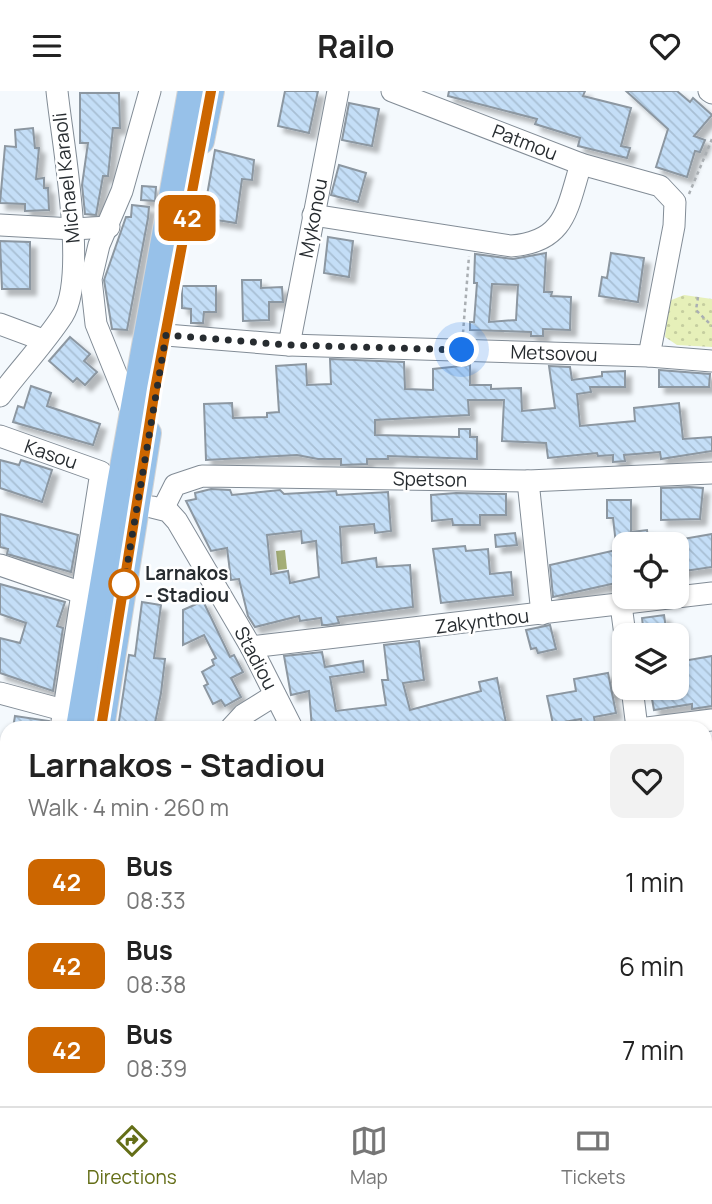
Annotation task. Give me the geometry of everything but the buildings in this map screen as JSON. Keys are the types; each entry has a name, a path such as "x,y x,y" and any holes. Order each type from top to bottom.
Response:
{"main road":[{"path":"68,721 134,418 191,91"},
{"path":"102,721 136,504 211,91"}],"street":[{"name":"Michael Karaoli","path":"57,91 73,229 72,279 64,313"},
{"name":"Michael Karaoli","path":"134,418 96,324 91,279 99,245 109,227 150,91"},
{"name":"Mykonou","path":"289,345 338,91"},
{"name":"Patmou","path":"392,91 581,163 660,186 675,202"},
{"path":"313,215 511,246 531,244 549,237 565,218 581,163"},
{"path":"649,356 674,226 675,202"},
{"path":"0,225 73,229 109,227"},
{"path":"0,396 64,313 81,315 96,324"},
{"path":"0,324 43,340"},
{"name":"Metsovou","path":"166,335 289,345 649,356 712,361"},
{"name":"Kasou","path":"0,436 101,472 82,593"},
{"name":"Spetson","path":"163,509 175,485 202,476 528,481 712,473"},
{"path":"528,481 542,614"},
{"path":"136,504 163,509"},
{"name":"Stadiou","path":"163,509 177,521 251,647 288,721"},
{"path":"0,565 82,593 68,721"},
{"name":"Zakynthou","path":"689,596 712,593"},
{"name":"Zakynthou","path":"251,647 612,606"},
{"path":"0,693 66,721"},
{"path":"238,721 275,695"},
{"path":"634,700 636,721"}],"path":[{"path":"675,202 688,198 712,139"},
{"path":"462,350 470,239"},
{"path":"698,297 696,310 712,326"}],"shaded area":[{"path":"684,295 712,299 712,347 677,345 665,337 669,301"},
{"path":"285,550 287,569 278,570 276,551"}],"bus line":[{"name":"42","path":"102,721 155,389 211,91"}],"place":[{"name":"Larnakos - Stadiou","path":"124,584"}],"route":[{"path":"124,584 166,335 289,345 462,350"}]}
